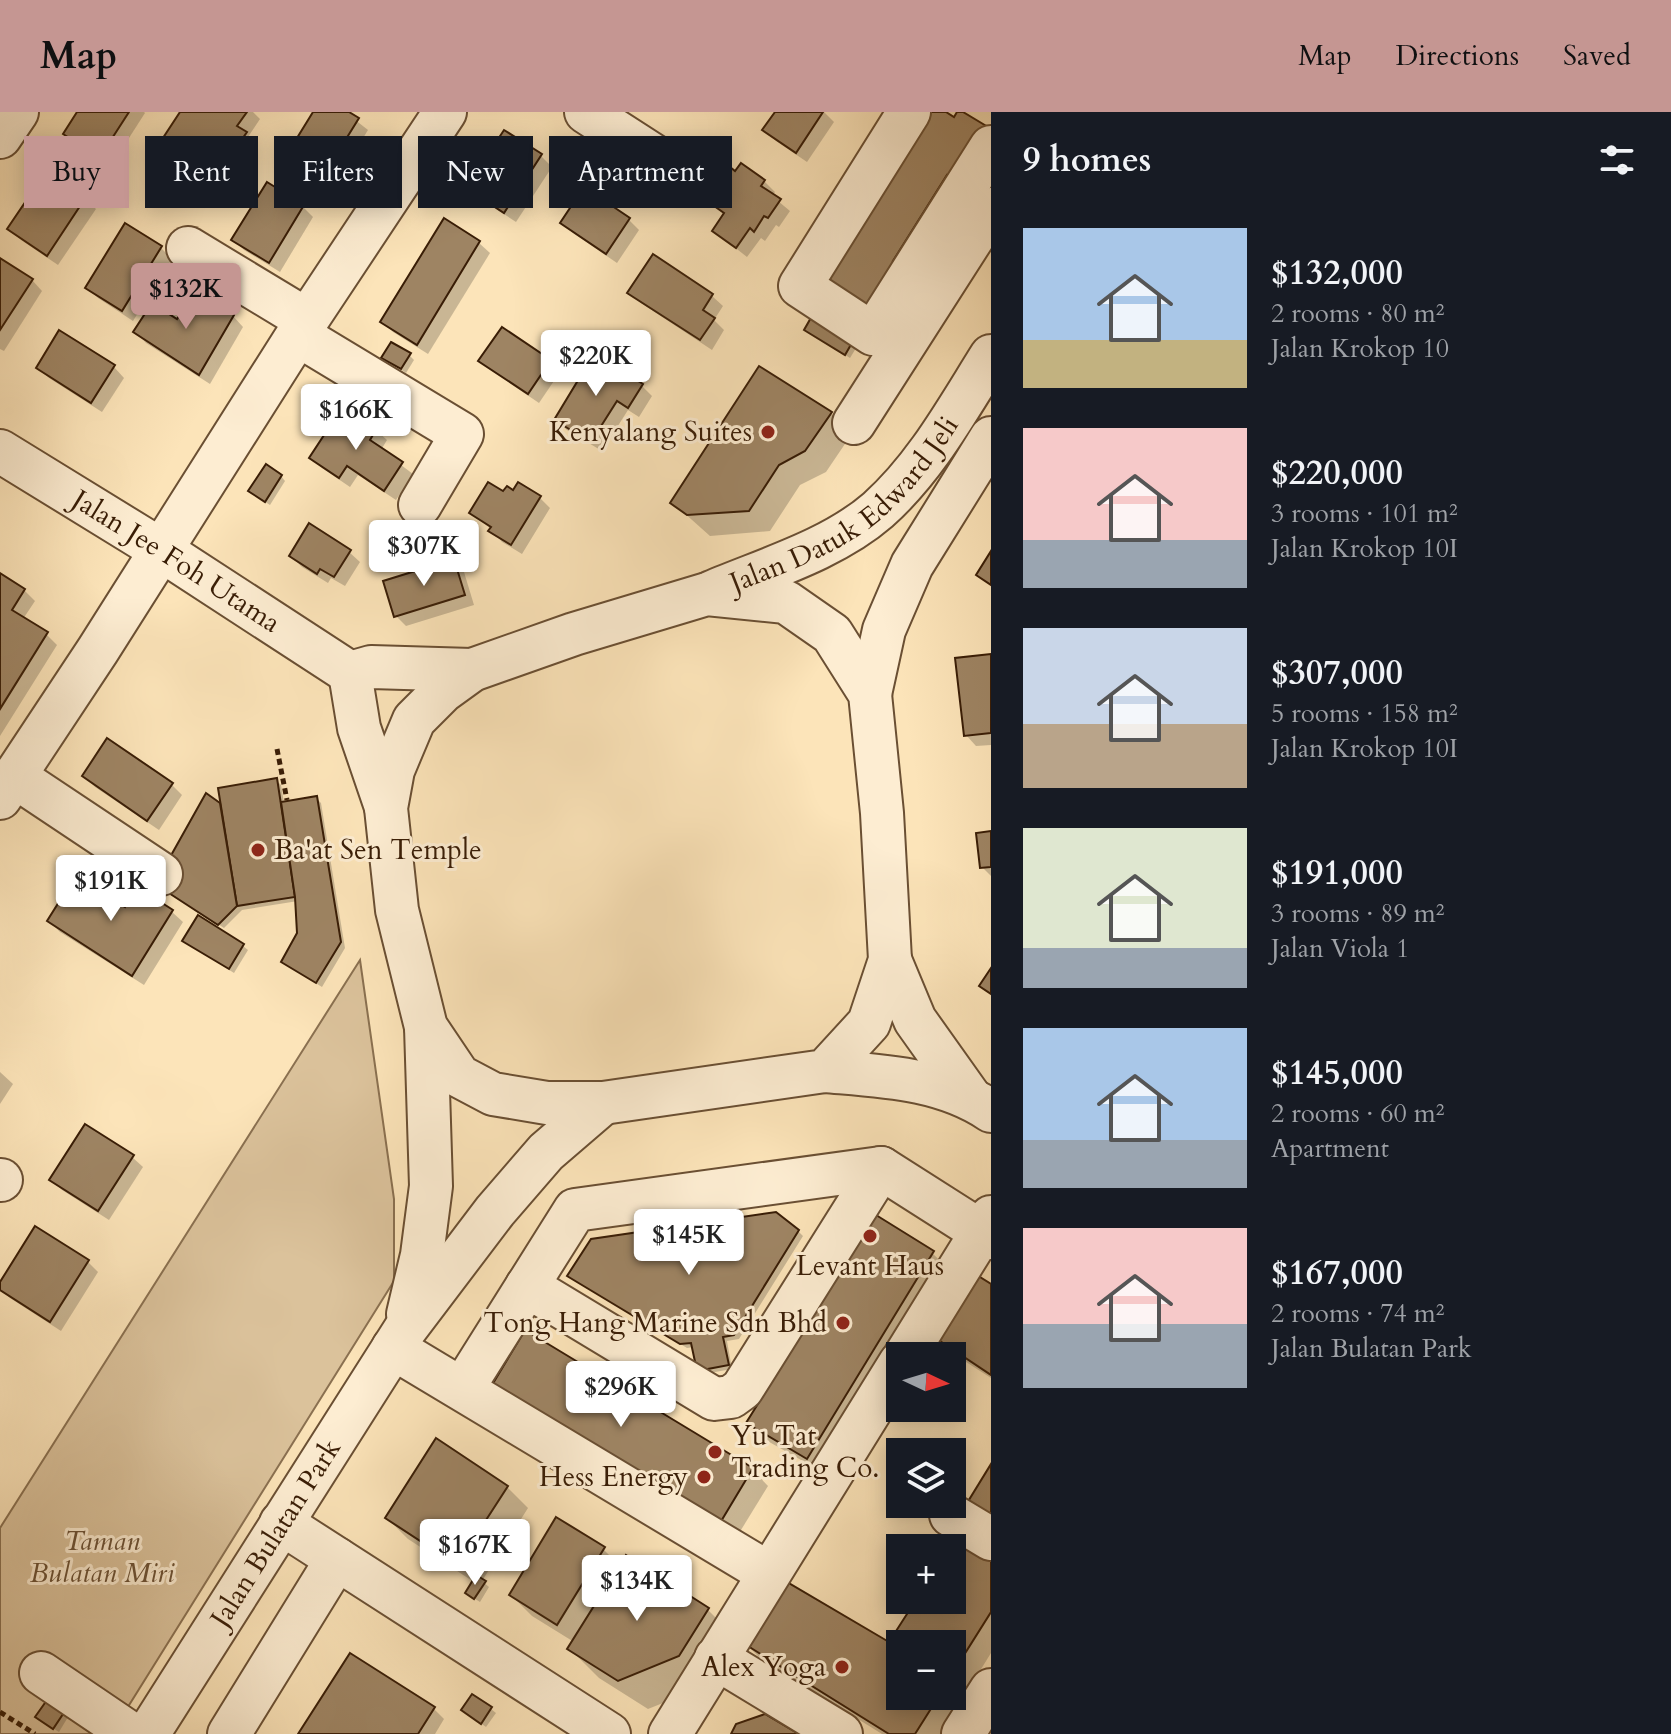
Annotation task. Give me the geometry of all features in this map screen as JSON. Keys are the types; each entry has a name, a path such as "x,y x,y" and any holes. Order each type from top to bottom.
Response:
{"street":[{"path":"0,137 17,112"},
{"path":"161,874 7,787 302,327 445,112"},
{"path":"586,112 623,136"},
{"path":"909,112 800,286 873,334 991,147"},
{"path":"854,423 991,209"},
{"path":"188,248 462,434 420,505"},
{"name":"Jalan Datuk Edward Jeli","path":"472,670 574,634 707,594 829,542 876,511 923,462 991,356"},
{"name":"Jalan Datuk Edward Jeli","path":"870,694 884,630 912,565 991,438"},
{"name":"Jalan Jee Foh Utama","path":"0,451 161,550 350,673"},
{"path":"707,594 786,602 832,634 870,694 882,813 890,960 915,1020 980,1104"},
{"path":"399,1340 422,1255 431,1186 426,1027 397,910 386,808 359,728 350,673 371,667 472,670"},
{"path":"386,808 393,770 414,720 443,691 472,670"},
{"path":"825,1071 869,1023 890,960"},
{"path":"426,1027 459,1076 493,1094 547,1103 603,1103 825,1071 898,1076 980,1104"},
{"path":"399,1340 495,1211 546,1152 603,1103"},
{"path":"463,1388 575,1210 881,1168 987,1228 914,1342"},
{"path":"527,1286 714,1399 731,1397 742,1389 881,1168"},
{"path":"399,1340 463,1388 768,1573"},
{"name":"Jalan Bulatan Park","path":"148,1734 399,1340"},
{"path":"670,1734 886,1385"},
{"path":"956,1518 991,1539"},
{"path":"281,1523 609,1734"},
{"path":"229,1734 337,1559"},
{"path":"716,1658 841,1734"},
{"path":"41,1673 131,1734"},
{"path":"963,1734 991,1690"}],"path":[{"path":"277,749 287,800"},
{"path":"0,1712 35,1734"}],"green space":[{"name":"Taman Bulatan Miri","path":"360,960 394,1199 394,1281 111,1734 0,1734 0,1528"}],"building":[{"path":"77,112 129,112 114,136 63,134"},
{"path":"180,112 247,112 237,126 247,132 244,136 164,136"},
{"path":"313,112 349,112 359,118 348,136 298,136"},
{"path":"775,112 823,112 796,153 762,130"},
{"path":"926,112 946,112 954,117 957,112 963,112 988,127 955,180 947,175 893,261 902,266 868,321 819,284"},
{"path":"504,130 514,136 500,136"},
{"path":"533,148 542,154 533,168"},
{"path":"741,163 765,180 761,186 781,199 768,218 764,216 754,232 750,228 736,248 712,231 724,213 717,208 732,208 732,169 735,171"},
{"path":"267,182 274,186 274,208 302,208 269,263 231,240 251,208 258,208 258,196"},
{"path":"24,204 24,208 79,208 47,256 7,229"},
{"path":"570,208 615,208 630,218 606,254 560,223"},
{"path":"444,218 480,241 417,345 380,322"},
{"path":"125,223 162,246 122,311 85,288"},
{"path":"653,254 713,294 703,310 715,318 700,340 627,293"},
{"path":"0,258 33,279 0,330"},
{"path":"195,290 234,315 199,375 133,332 152,303 177,319"},
{"path":"816,309 857,334 845,355 804,330"},
{"path":"502,327 551,360 528,394 478,361"},
{"path":"59,330 115,365 91,403 36,368"},
{"path":"391,342 411,353 401,369 381,358"},
{"path":"594,354 643,384 628,408 617,401 591,442 554,420"},
{"name":"Kenyalang Suites","path":"759,366 832,412 805,451 779,465 749,511 687,515 670,503"},
{"path":"350,409 377,428 370,440 403,462 384,491 347,466 339,478 309,458 334,420 340,424"},
{"path":"266,464 282,475 265,502 248,491"},
{"path":"488,482 503,491 507,486 513,490 518,482 541,496 511,545 488,531 491,527 469,513"},
{"path":"309,523 351,550 334,577 320,569 317,574 289,556"},
{"path":"991,551 991,585 976,575"},
{"path":"454,559 465,595 394,617 383,581"},
{"path":"0,573 25,589 12,610 48,632 0,709"},
{"path":"991,654 991,733 964,736 955,658"},
{"path":"107,738 173,783 147,821 82,776"},
{"name":"Ba'at Sen Temple","path":"277,778 295,897 237,906 218,788"},
{"path":"206,793 220,803 237,906 218,925 155,884"},
{"path":"317,796 341,942 316,983 281,962 297,933 281,802"},
{"path":"991,831 991,867 980,868 976,833"},
{"path":"76,875 125,907 137,887 173,910 132,976 47,921"},
{"path":"198,915 244,944 229,969 182,941"},
{"path":"991,968 991,994 979,986"},
{"path":"85,1124 134,1155 98,1211 49,1180"},
{"path":"776,1212 799,1230 734,1335 723,1337 729,1365 697,1371 691,1343 680,1344 567,1276 591,1239"},
{"path":"876,1215 934,1251 807,1459 746,1423"},
{"path":"35,1226 89,1260 50,1322 0,1290 0,1282"},
{"path":"972,1272 991,1284 991,1375 966,1358 966,1342 942,1342 934,1337"},
{"path":"525,1330 753,1468 717,1528 489,1390"},
{"path":"436,1438 508,1486 457,1565 385,1518"},
{"path":"991,1464 991,1525 966,1509"},
{"path":"556,1517 605,1547 557,1625 509,1595"},
{"path":"966,1543 991,1559 991,1612 966,1652 966,1630 897,1630 907,1614 966,1614"},
{"path":"626,1555 709,1608 679,1656 618,1681 567,1649"},
{"path":"476,1575 486,1581 474,1599 465,1593"},
{"path":"780,1578 886,1640 886,1710 930,1710 915,1734 889,1734 743,1643"},
{"path":"350,1653 435,1707 418,1734 298,1734"},
{"path":"472,1694 492,1707 481,1724 461,1710"},
{"path":"47,1700 65,1711 53,1729 35,1717"},
{"path":"765,1714 799,1734 731,1734 736,1724"}],"place":[{"name":"Kenyalang Suites","path":"768,432"},
{"name":"Ba'at Sen Temple","path":"258,850"},
{"name":"Levant Haus","path":"870,1236"},
{"name":"Tong Hang Marine Sdn Bhd","path":"843,1323"},
{"name":"Yu Tat Trading Co.","path":"715,1452"},
{"name":"Hess Energy","path":"704,1477"},
{"name":"Alex Yoga","path":"842,1667"}]}
